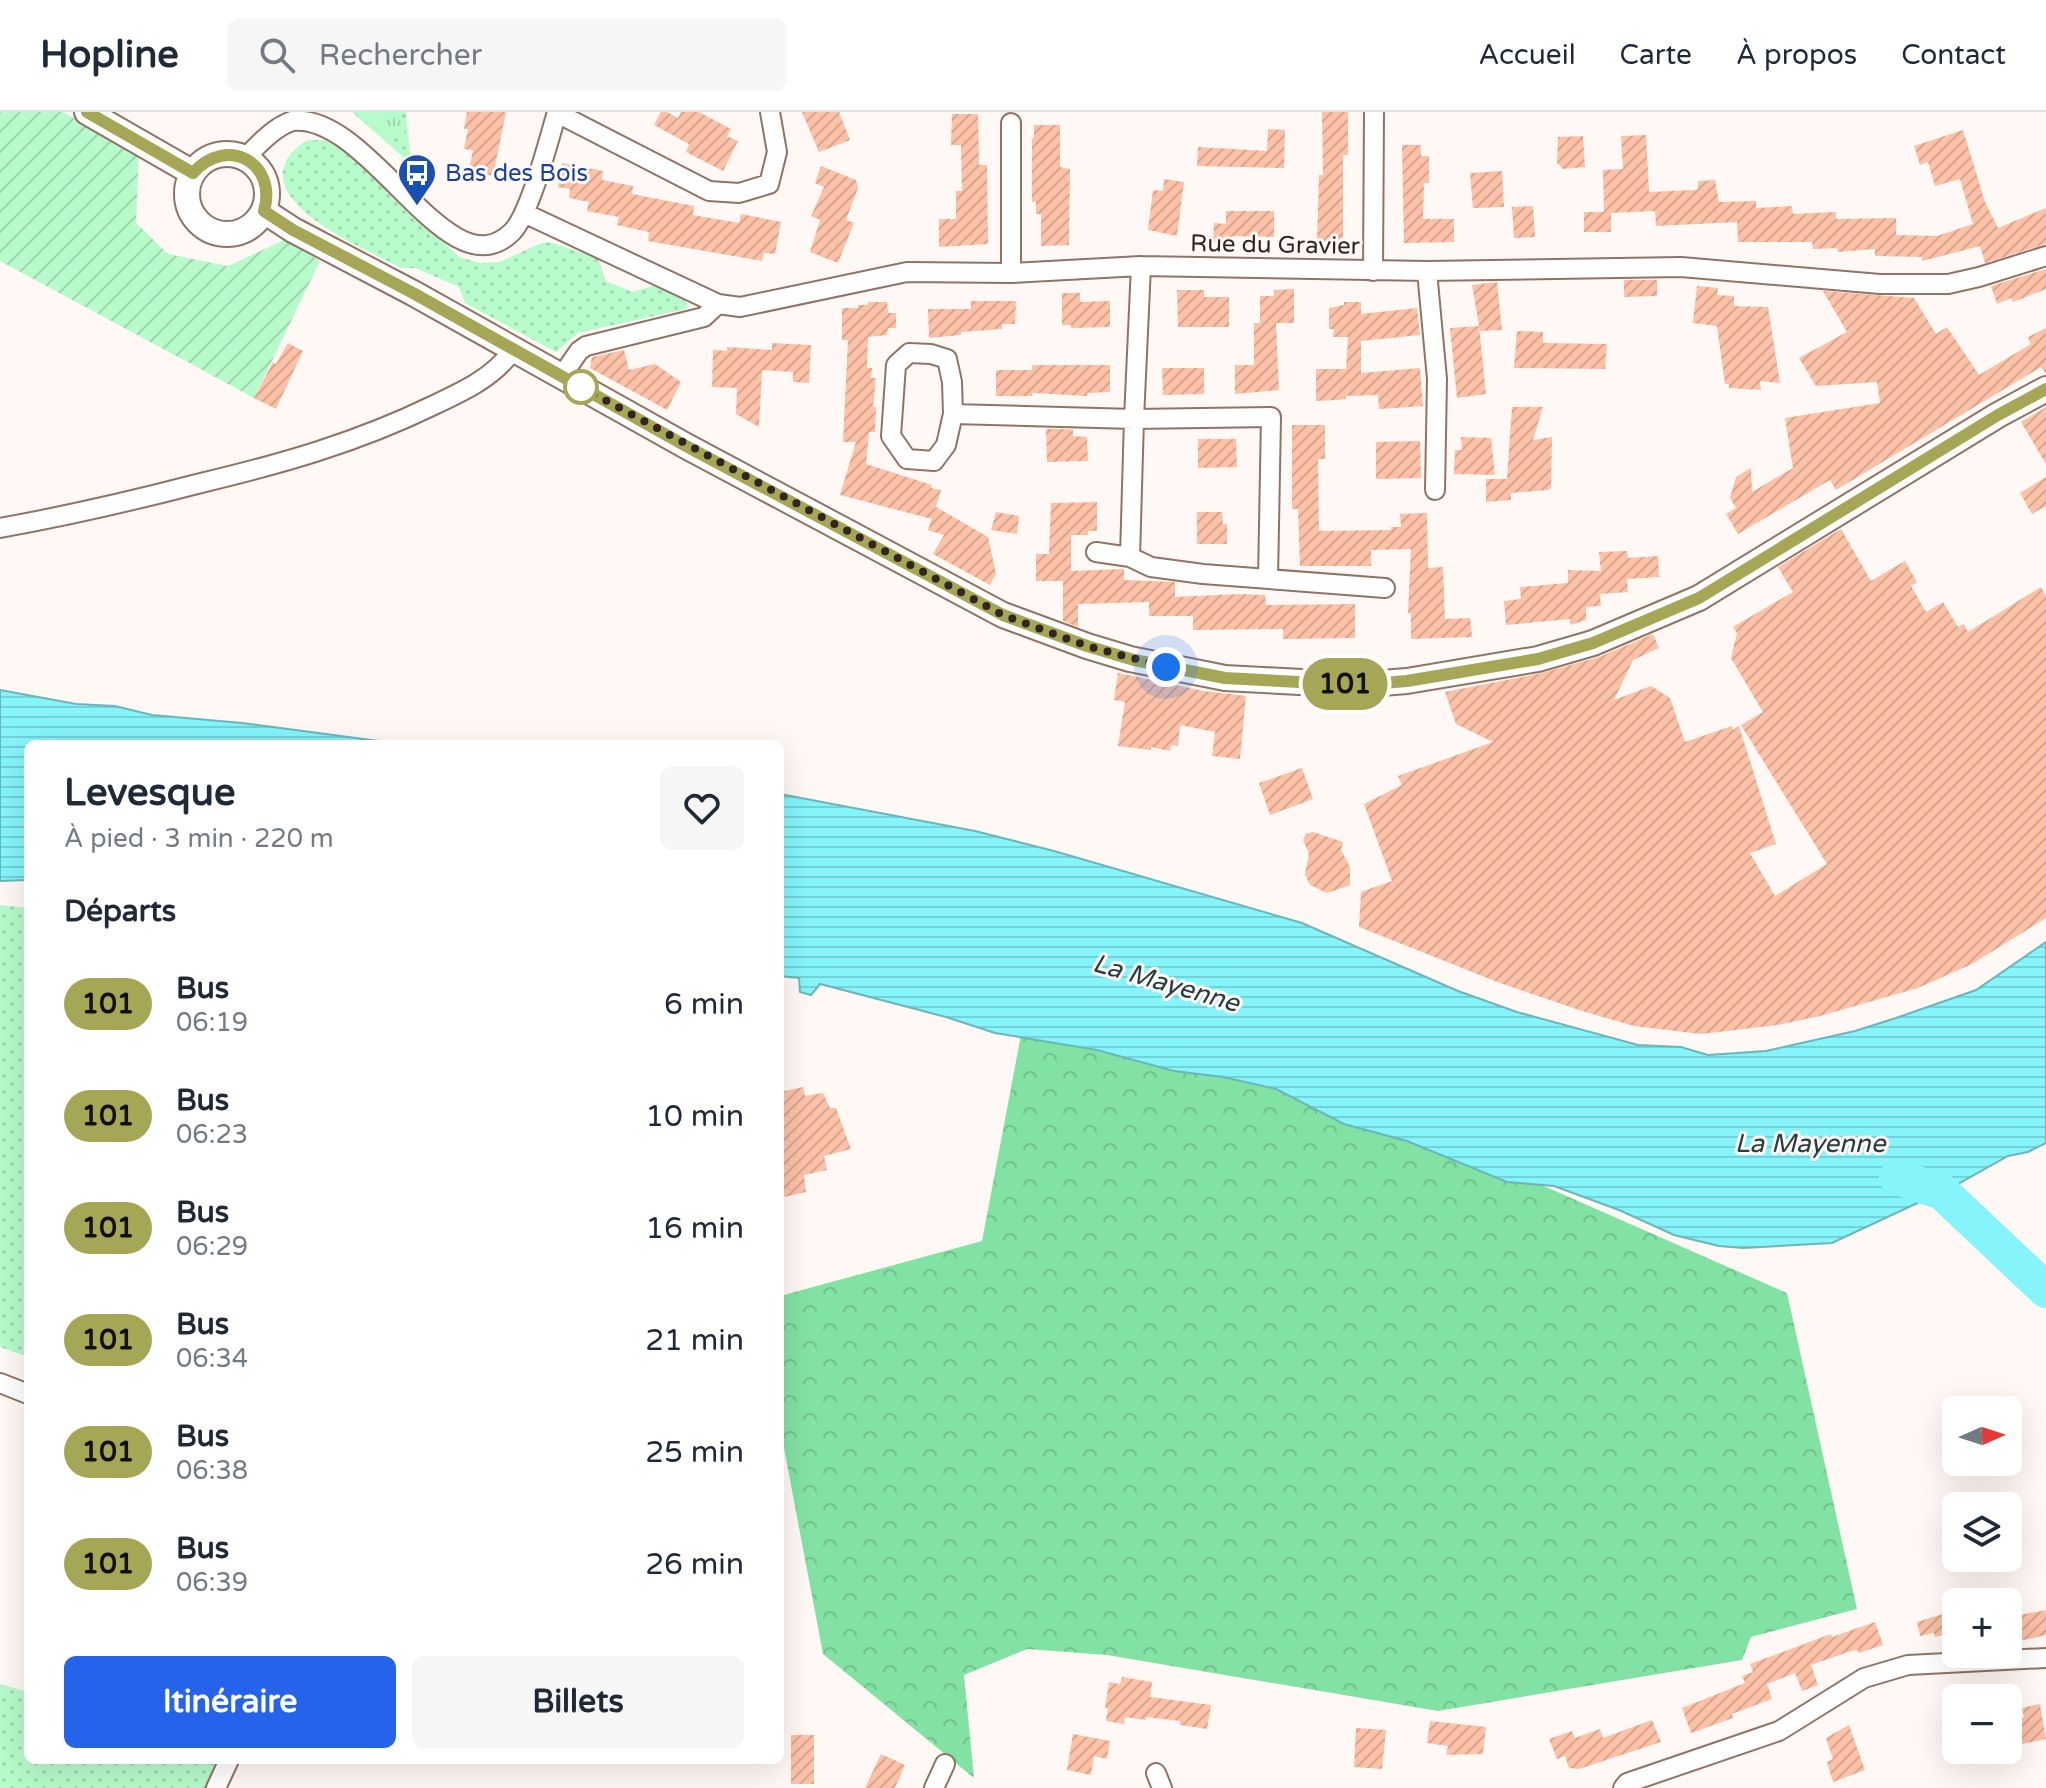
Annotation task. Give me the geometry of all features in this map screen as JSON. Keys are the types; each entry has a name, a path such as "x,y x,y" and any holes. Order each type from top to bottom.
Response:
{"street":[{"path":"87,112 193,173"},
{"path":"245,158 271,133 294,120 311,118 329,121 366,147 457,237 484,244 500,241 512,232 524,213 557,113 709,191 739,193 769,184 777,152 770,112"},
{"path":"1373,271 1374,112"},
{"path":"1011,123 1011,273"},
{"path":"234,155 245,158 255,165 267,186 264,211 257,222 246,230 221,234 208,230 198,222 187,198 193,173 211,157 234,155"},
{"path":"264,211 293,230 686,446 1023,624 1101,650 1225,678 1357,685 1407,681 1538,659 1593,643 1699,598 1998,415 2046,389"},
{"name":"Rue du Gravier","path":"524,213 718,304 740,307 907,272 1011,273 1141,266 1373,271 1681,267 1880,284 1948,284 2046,256"},
{"path":"1130,557 1141,266"},
{"path":"1427,271 1437,379 1435,490"},
{"path":"561,377 586,346 704,317 718,304"},
{"path":"0,528 86,512 235,475 306,457 383,431 480,381 497,369 513,350"},
{"path":"909,353 931,354 947,359 952,382 953,414 946,445 934,461 907,459 891,436 896,365 909,353"},
{"path":"953,414 1134,419 1271,417 1268,579"},
{"path":"1096,552 1130,557 1151,567 1385,588"},
{"path":"0,1383 24,1392"},
{"path":"1623,1788 1627,1783 1779,1731 1864,1678 1908,1665 2046,1658"},
{"path":"216,1788 227,1764"},
{"path":"934,1788 945,1764"}],"green space":[{"path":"0,112 63,112 139,154 136,223 168,254 228,266 286,239 320,261 254,398 0,261"},
{"path":"352,112 406,112 411,164"},
{"path":"361,112 401,112 406,141 385,136"},
{"path":"308,140 325,140 364,165 459,257 480,263 500,262 541,243 550,242 598,258 606,281 632,292 656,285 684,300 688,304 686,309 578,333 556,352 465,303 459,287 415,268 401,268 326,228 307,214 292,199 284,183 284,167 293,151"},
{"path":"0,905 24,908 24,1356 0,1347"},
{"path":"1024,1019 1312,1084 1787,1293 1857,1609 1751,1637 1742,1660 1438,1711 1107,1655 1027,1649 964,1675 974,1778 823,1654 784,1448 784,1295 982,1241"},
{"path":"0,1684 24,1691 24,1764 224,1764 208,1788 0,1788"}],"water":[{"path":"0,690 76,704 115,706 152,715 371,740 24,740 24,880 0,881"},
{"name":"La Mayenne","path":"784,795 975,831 1054,851 1302,923 1458,991 1517,1012 1638,1045 1681,1047 1708,1055 1766,1051 1855,1031 1896,1018 1976,990 2046,942 2046,1143 2028,1152 2008,1156 1956,1185 1832,1243 1743,1248 1719,1246 1674,1235 1554,1186 1507,1182 1407,1141 1344,1124 1276,1089 1223,1077 1174,1071 1097,1050 995,1033 820,984 811,995 800,992 799,978 784,976"}],"building":[{"path":"467,112 506,112 493,176 469,171 473,150 464,149"},
{"path":"661,112 678,118 681,112 699,112 731,129 727,136 738,141 723,171 686,152 689,144 654,125"},
{"path":"802,112 839,112 850,140 819,152"},
{"path":"1322,112 1348,112 1348,155 1343,155 1343,243 1317,243 1319,175 1323,175"},
{"path":"952,114 978,114 979,165 987,165 988,244 939,247 939,219 956,219 956,191 962,191 961,145 951,145"},
{"path":"1034,125 1060,125 1060,167 1070,169 1069,245 1041,246 1041,214 1036,214 1036,202 1032,202"},
{"path":"1268,129 1285,130 1284,168 1197,166 1198,147 1267,151"},
{"path":"1963,130 1985,202 1998,228 2046,208 2046,244 1985,263 1980,246 1922,261 1922,257 1875,256 1875,249 1838,252 1837,248 1813,249 1812,242 1738,242 1737,222 1656,226 1655,211 1611,213 1611,232 1584,232 1584,212 1604,212 1603,170 1623,169 1621,136 1646,135 1649,192 1695,190 1698,189 1698,181 1715,180 1719,202 1756,201 1756,208 1792,206 1793,214 1836,212 1836,219 1896,218 1896,235 1937,236 1973,224 1960,179 1935,186 1928,162 1920,165 1914,146"},
{"path":"1583,136 1585,167 1563,169 1557,163 1558,137"},
{"path":"1402,145 1421,145 1421,156 1429,156 1429,183 1424,183 1423,219 1454,219 1454,242 1404,243"},
{"path":"562,163 603,171 602,180 633,186 632,194 694,206 693,215 739,223 741,214 781,222 775,254 764,253 762,261 648,241 649,232 617,225 619,217 587,211 589,202 569,198 570,189 558,187"},
{"path":"821,166 856,180 858,188 846,220 854,223 838,263 810,252 820,220 811,216 824,187 815,183"},
{"path":"1502,171 1504,207 1473,208 1470,173"},
{"path":"1164,179 1184,182 1177,236 1148,230 1153,190 1163,191"},
{"path":"1533,206 1535,237 1514,238 1512,207"},
{"path":"1226,211 1274,211 1274,237 1232,236 1232,243 1213,242 1214,223 1226,224"},
{"path":"2046,269 2046,289 2013,302 2011,298 1997,304 1991,286"},
{"path":"1624,280 1657,280 1657,296 1624,297"},
{"path":"1497,282 1502,330 1480,331 1472,285"},
{"path":"1697,286 1718,288 1717,295 1734,296 1734,306 1768,307 1780,383 1760,381 1761,390 1729,388 1729,384 1725,384 1717,326 1693,323"},
{"path":"1294,289 1294,323 1276,323 1279,390 1235,394 1235,365 1254,365 1254,323 1260,323 1260,296 1274,296 1274,290"},
{"path":"1177,290 1204,290 1204,297 1229,297 1229,327 1178,327"},
{"path":"1823,291 1914,298 1936,334 1947,327 1979,375 2031,344 2028,337 2046,328 2046,374 2041,367 1836,490 1830,480 1738,534 1726,514 1736,508 1730,498 1736,477 1751,468 1752,492 1793,468 1785,418 1880,403 1877,382 1816,386 1799,358 1847,332"},
{"path":"1062,293 1080,293 1080,302 1110,301 1110,327 1071,328 1071,325 1062,325"},
{"path":"971,301 1016,301 1015,324 1002,324 1002,329 929,338 928,309 971,309"},
{"path":"868,302 887,302 888,313 896,313 896,328 888,328 887,335 868,337 867,368 872,368 871,378 876,378 873,407 876,407 875,432 869,432 866,464 941,490 932,519 840,495 856,442 843,442 848,340 842,340 842,308 858,308 858,305 868,305"},
{"path":"1344,302 1361,302 1361,314 1417,308 1420,335 1361,341 1361,373 1420,368 1423,406 1379,409 1378,395 1316,401 1316,369 1346,369 1348,337 1333,337 1334,329 1329,329 1329,308 1344,305"},
{"path":"1479,326 1486,394 1457,398 1450,328"},
{"path":"1517,331 1543,332 1543,343 1607,344 1605,369 1514,368"},
{"path":"288,343 303,351 276,409 254,398 273,362 276,364"},
{"path":"772,343 811,345 809,383 793,382 793,372 762,370 759,427 736,414 737,388 712,387 713,350 727,351 727,347 772,350"},
{"path":"624,350 629,370 655,364 681,382 667,410 590,368 592,357"},
{"path":"1032,365 1110,365 1110,392 1087,393 1088,396 1032,393 1032,396 996,396 996,370 1032,370"},
{"path":"1162,368 1204,368 1204,394 1163,395"},
{"path":"1512,407 1543,407 1533,440 1552,437 1551,487 1549,490 1511,493 1511,500 1486,502 1486,479 1507,479"},
{"path":"2046,407 2046,464 2021,422"},
{"path":"1292,425 1325,425 1325,459 1318,459 1319,531 1391,530 1391,527 1401,527 1400,514 1427,513 1428,568 1443,567 1445,619 1470,618 1472,637 1411,639 1411,613 1408,613 1411,549 1371,550 1371,566 1300,566 1298,509 1292,509"},
{"path":"1046,429 1068,429 1073,430 1073,436 1087,437 1088,461 1047,462"},
{"path":"1461,437 1491,438 1495,475 1454,474 1455,450 1462,450"},
{"path":"1198,439 1236,439 1237,467 1198,468"},
{"path":"1420,441 1421,478 1376,479 1376,442"},
{"path":"2046,477 2046,506 2032,514 2020,493"},
{"path":"1097,502 1097,531 1088,531 1088,535 1071,535 1071,571 1124,569 1124,580 1175,582 1175,597 1265,595 1266,605 1355,604 1355,638 1283,639 1283,629 1193,630 1193,616 1149,616 1149,602 1078,604 1078,627 1063,621 1063,581 1036,581 1036,554 1049,554 1051,503"},
{"path":"936,507 988,537 996,574 990,585 933,554 944,535 928,530"},
{"path":"996,512 1019,516 1017,534 991,530"},
{"path":"1197,512 1222,512 1223,524 1227,524 1227,544 1197,544"},
{"path":"1841,529 1871,581 1905,561 1917,582 1911,586 1926,612 1943,602 1958,627 1964,624 1968,632 2041,587 2046,596 2046,918 1972,964 1918,988 1778,1025 1701,1034 1634,1026 1582,1011 1500,983 1359,927 1361,892 1392,881 1364,804 1402,785 1398,776 1493,742 1456,724 1445,692 1542,673 1599,657 1653,634 1659,648 1633,660 1614,700 1651,686 1670,698 1685,742 1739,726 1776,844 1750,853 1775,896 1827,864 1741,725 1763,712 1731,658 1737,633 1733,627 1793,592 1778,567"},
{"path":"1627,551 1628,558 1658,556 1659,577 1627,579 1628,592 1600,594 1601,606 1586,607 1586,620 1570,625 1570,619 1506,625 1504,601 1521,599 1520,587 1568,583 1568,570 1601,571 1599,552"},
{"path":"1118,673 1204,691 1246,696 1240,759 1212,756 1215,732 1180,725 1178,746 1171,745 1170,751 1118,746 1125,702 1114,700"},
{"path":"1302,768 1313,799 1270,815 1259,783"},
{"path":"1313,832 1343,842 1341,850 1350,867 1350,885 1327,893 1310,885 1305,874 1309,854 1303,840 1306,834"},
{"path":"803,1087 805,1096 823,1093 830,1108 836,1108 851,1149 824,1156 827,1170 804,1175 806,1192 784,1197 784,1091"},
{"path":"2046,1610 2046,1635 2022,1640 2022,1615"},
{"path":"1942,1614 1942,1635 1935,1637 1934,1633 1920,1636 1917,1622"},
{"path":"1875,1622 1883,1645 1859,1653 1857,1650 1848,1652 1811,1665 1818,1685 1802,1691 1795,1673 1767,1684 1772,1699 1732,1714 1733,1718 1691,1733 1682,1708 1745,1683 1742,1676 1753,1672 1750,1664 1831,1634 1832,1637"},
{"path":"1122,1677 1152,1682 1150,1697 1211,1705 1207,1729 1180,1725 1180,1721 1146,1717 1146,1720 1125,1717 1124,1724 1106,1721 1109,1682 1120,1684"},
{"path":"2040,1704 2046,1739 2022,1744 2022,1708"},
{"path":"1652,1720 1661,1742 1579,1769 1569,1768 1565,1756 1557,1759 1549,1739 1572,1731 1575,1738 1600,1729 1603,1738"},
{"path":"1430,1721 1486,1727 1483,1754 1446,1755 1448,1746 1427,1743"},
{"path":"1849,1725 1865,1770 1833,1782 1827,1762 1833,1759 1826,1738"},
{"path":"1356,1728 1386,1730 1382,1769 1354,1767"},
{"path":"1073,1734 1110,1741 1107,1759 1094,1756 1091,1775 1067,1770"},
{"path":"791,1735 814,1735 814,1784 791,1784"},
{"path":"881,1754 905,1765 895,1788 865,1788"}],"waterway":[{"path":"1897,1177 1942,1192 2046,1290"}],"bus line":[{"name":"101","path":"87,112 193,173 211,157 222,154 245,158 255,165 267,186 264,211 293,230 413,293 686,446 1003,615 1134,660 1225,678 1357,685 1407,681 1538,659 1593,643 1699,598 1998,415 2046,389"}],"place":[{"name":"Bas des Bois","path":"417,207"}],"route":[{"path":"581,387 1003,615 1087,646 1166,667"}]}
